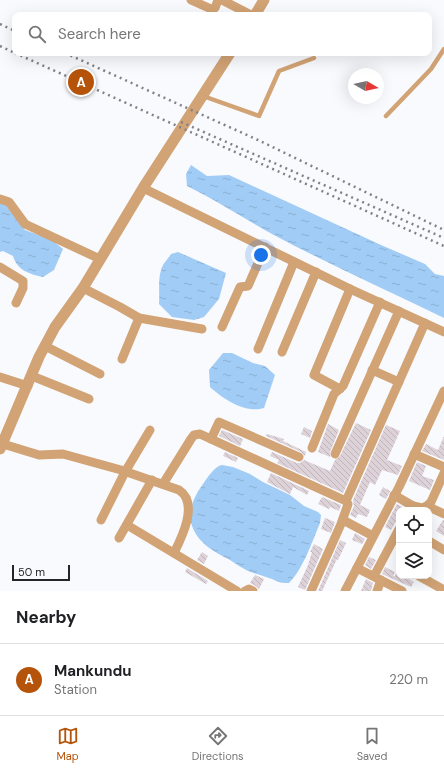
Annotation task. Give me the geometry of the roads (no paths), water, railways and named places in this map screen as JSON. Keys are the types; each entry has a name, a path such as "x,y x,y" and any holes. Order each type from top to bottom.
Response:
{"street":[{"path":"191,0 211,9 215,8 218,0"},
{"path":"222,0 245,12"},
{"path":"257,12 264,0"},
{"path":"174,553 187,524 188,517 184,493 152,480 63,454 39,455 1,447 45,346 55,327 83,288 143,188 228,56"},
{"path":"143,188 350,289 444,332"},
{"path":"0,199 9,202 25,224 100,259"},
{"path":"222,327 240,287 248,286 265,247"},
{"path":"258,349 294,262"},
{"path":"0,267 23,281 23,288 16,303"},
{"path":"282,352 316,272"},
{"path":"83,288 139,318 202,329"},
{"path":"340,389 314,375 350,289"},
{"path":"312,448 334,394 343,386 380,302"},
{"path":"335,454 399,311"},
{"path":"122,359 139,318"},
{"path":"311,591 343,520 348,504 346,501 425,323"},
{"path":"45,346 100,374"},
{"path":"372,370 399,382"},
{"path":"0,377 30,381 89,398"},
{"path":"345,591 394,495 444,391"},
{"path":"211,438 219,422 299,457"},
{"path":"101,520 125,472 150,430"},
{"path":"162,484 194,435 200,434 346,501"},
{"path":"414,454 444,466"},
{"path":"425,507 428,506 442,483 444,473"},
{"path":"119,538 152,480"},
{"path":"394,495 410,507"},
{"path":"428,506 444,514"},
{"path":"343,520 372,536"},
{"path":"127,525 237,591"},
{"path":"377,591 377,578 396,536"},
{"path":"432,543 444,550"},
{"path":"357,568 402,591"},
{"path":"424,579 444,590"},
{"path":"245,591 249,589 253,591"}],"lane":[{"path":"386,116 430,70 444,49"},
{"path":"202,96 259,116 280,71 314,58"}],"water":[{"path":"191,165 207,176 229,175 425,264 435,274 444,276 444,318 293,245 187,186 186,174"},
{"path":"0,202 5,204 25,230 52,240 63,249 54,270 43,277 24,271 17,265 13,256 3,251 0,252"},
{"path":"178,252 226,273 219,299 204,317 194,320 172,317 159,304 159,279 161,270 171,254"},
{"path":"223,353 232,353 253,363 265,366 275,375 264,408 250,409 242,407 221,396 210,387 209,370"},
{"path":"222,465 233,467 250,474 290,495 304,506 318,512 321,515 320,523 307,555 299,570 289,583 278,582 244,569 206,546 197,536 191,523 191,508 200,488 211,473"}],"railway":[{"path":"0,24 12,30"},
{"path":"0,46 12,52"},
{"path":"22,56 444,246"},
{"path":"72,56 258,140 444,230"},
{"path":"181,122 444,238"}],"place":[{"name":"Mankundu","path":"81,82"}]}
